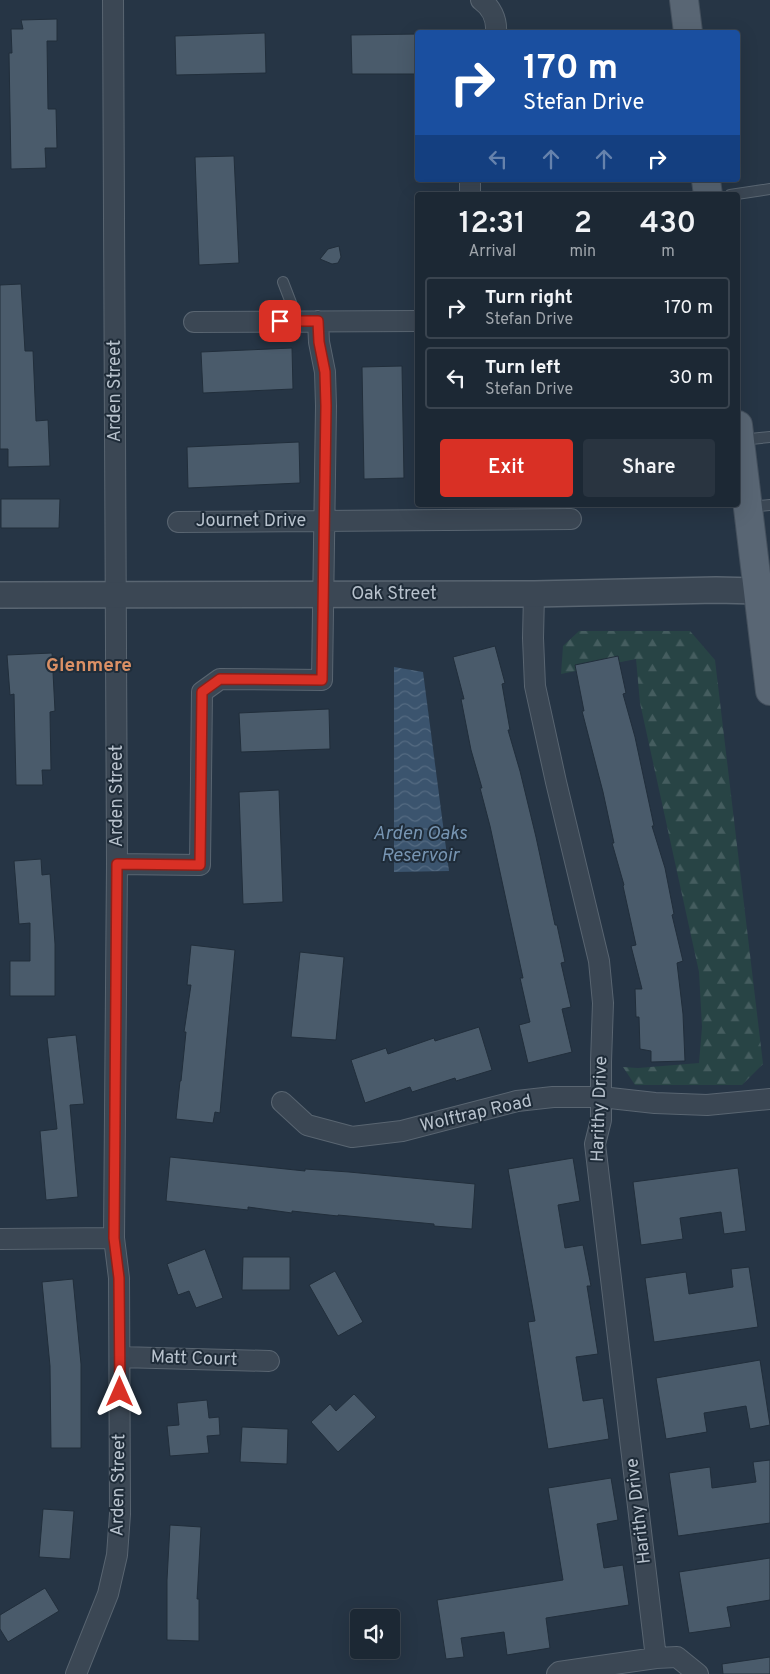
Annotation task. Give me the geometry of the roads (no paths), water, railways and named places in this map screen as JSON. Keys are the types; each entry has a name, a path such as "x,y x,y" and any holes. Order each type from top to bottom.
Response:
{"main road":[{"path":"684,0 688,30"},
{"path":"740,440 759,506 758,590 770,687"}],"street":[{"name":"Arden Street","path":"76,1674 108,1594 117,1555 120,1514 119,1278 114,1238 117,864 113,0"},
{"path":"481,0 490,6 496,30"},
{"name":"Journet Drive","path":"117,864 200,865 202,692 220,679 322,680 326,406 325,372 319,342 318,321"},
{"path":"194,322 415,321"},
{"name":"Journet Drive","path":"178,522 571,519"},
{"name":"Oak Street","path":"0,596 534,594 758,590"},
{"name":"Harithy Drive","path":"534,594 535,686 599,961 603,1003 601,1120 595,1144 656,1658"},
{"name":"Wolftrap Road","path":"282,1102 307,1125 352,1137 402,1131 517,1100 553,1097 601,1097 655,1104 707,1105 770,1099"},
{"path":"0,1239 114,1238"},
{"name":"Matt Court","path":"120,1357 268,1361"},
{"path":"557,1674 559,1672 656,1658 677,1657 698,1674"}],"lane":[{"path":"740,194 770,189"},
{"path":"283,282 298,321"},
{"path":"740,433 770,437"}],"water":[{"name":"Arden Oaks Reservoir","path":"394,667 423,672 449,871 394,872"}],"district":[{"name":"Glenmere","path":"89,666"}]}
